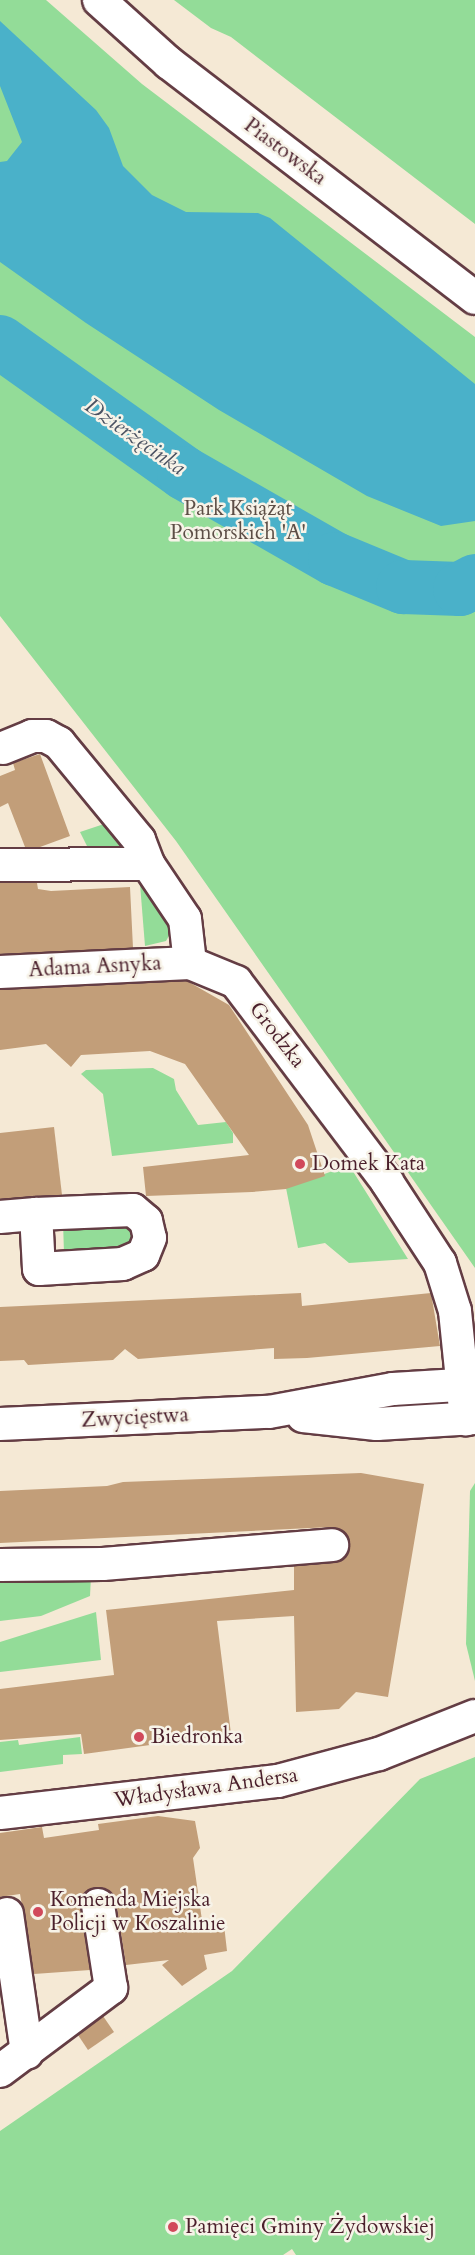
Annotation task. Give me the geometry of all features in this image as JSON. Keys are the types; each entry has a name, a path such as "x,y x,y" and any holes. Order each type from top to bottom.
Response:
{"street":[{"name":"Piastowska","path":"99,0 170,63 475,297"},
{"path":"3,747 32,736 46,736 59,743 139,840 148,864 185,919 190,963"},
{"path":"0,866 148,864"},
{"name":"Adama Asnyka","path":"0,972 190,963"},
{"name":"Grodzka","path":"190,963 236,982 422,1234 440,1263 455,1311 470,1384 471,1418"},
{"path":"0,1217 36,1214"},
{"name":"Zwycięstwa","path":"0,1424 269,1412 393,1389 470,1384"},
{"name":"Zwycięstwa","path":"269,1412 377,1424 471,1418"},
{"path":"0,1565 103,1564 333,1545"},
{"name":"Władysława Andersa","path":"0,1813 278,1781 368,1758 475,1716"},
{"path":"0,2071 111,1988 98,1905"},
{"path":"7,1914 27,2053"}],"green space":[{"name":"Park Książąt Pomorskich 'A'","path":"0,0 46,0 142,84 475,337 475,1268 176,841 0,616"},
{"path":"174,0 475,0 475,224 231,37 211,28"},
{"path":"110,822 125,845 91,854 80,832"},
{"path":"140,884 149,884 162,901 171,932 166,941 145,946"},
{"path":"153,1068 174,1079 176,1090 198,1125 226,1122 233,1133 233,1143 112,1156 103,1094 81,1074 86,1070"},
{"path":"349,1165 408,1259 349,1263 325,1243 298,1248 286,1188"},
{"path":"120,1221 131,1227 135,1236 126,1252 64,1253 63,1222"},
{"path":"475,1483 475,1681 466,1644 470,1491"},
{"path":"91,1576 90,1596 41,1616 0,1621 0,1579"},
{"path":"96,1612 101,1660 0,1672 0,1642"},
{"path":"80,1737 82,1754 63,1755 63,1764 0,1772 0,1742 18,1740 19,1745"},
{"path":"475,1757 475,2255 296,2255 292,2249 283,2255 0,2255 0,2131 232,1971 420,1779"}],"water":[{"path":"0,21 96,110 109,128 123,166 152,195 186,212 258,213 270,218 475,384 475,521 441,526 367,496 219,410 86,323 0,262 0,162 7,161 22,142 0,86"}],"building":[{"path":"40,754 70,836 40,847 25,847 8,803 0,807 0,776 15,770 13,763"},
{"path":"0,883 37,883 38,889 51,891 130,887 133,948 0,954"},
{"path":"187,981 229,1005 308,1125 325,1176 286,1189 146,1196 143,1167 249,1155 185,1064 150,1051 81,1055 71,1067 46,1044 0,1050 0,990"},
{"path":"54,1127 62,1195 0,1199 0,1133"},
{"path":"301,1293 302,1306 431,1293 440,1346 274,1359 274,1348 138,1359 125,1349 113,1360 28,1365 24,1360 0,1361 0,1307"},
{"path":"361,1473 424,1484 388,1697 356,1692 339,1709 296,1712 294,1616 217,1621 231,1734 84,1754 81,1734 0,1740 0,1689 114,1675 106,1610 294,1590 294,1566 342,1560 350,1544 346,1534 331,1527 0,1543 0,1491 107,1486 123,1482"},
{"path":"158,1816 195,1821 200,1848 193,1858 203,1927 224,1925 227,1951 204,1955 207,1969 182,1986 162,1965 169,1960 126,1965 116,1902 112,1893 96,1887 86,1891 80,1907 90,1970 34,1974 20,1894 0,1897 0,1833 42,1827 44,1838 99,1830 98,1824"},
{"path":"103,2016 114,2032 88,2050 78,2035"}],"waterway":[{"name":"Dzierżęcinka","path":"0,342 184,473 335,559 403,587 460,589 475,581"}],"place":[{"name":"Domek Kata","path":"300,1164"},
{"name":"Biedronka","path":"139,1737"},
{"name":"Komenda Miejska Policji w Koszalinie","path":"38,1912"},
{"name":"Pamięci Gminy Żydowskiej","path":"173,2227"}]}
